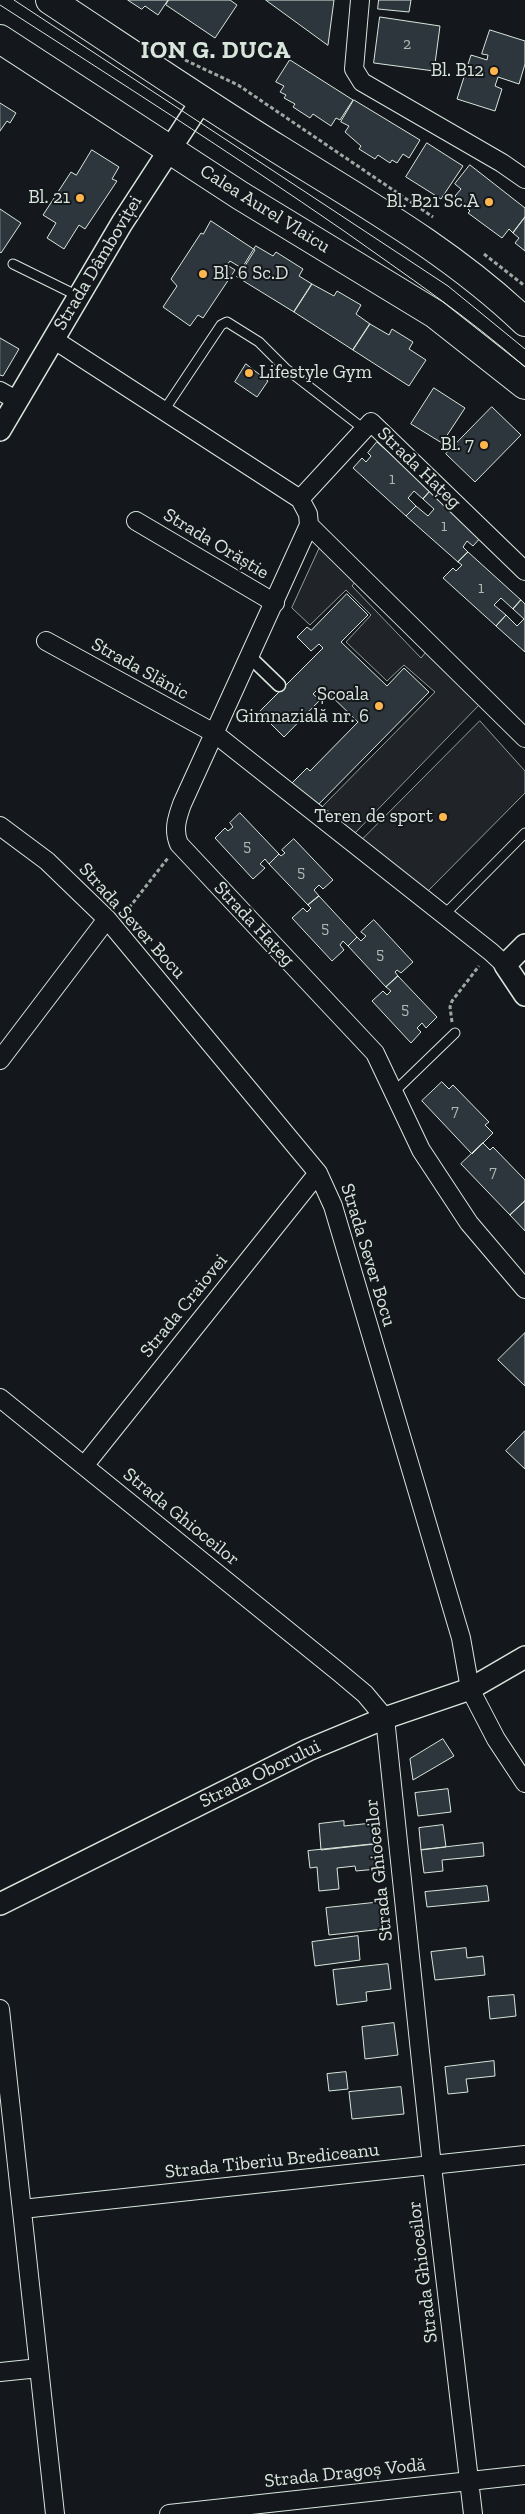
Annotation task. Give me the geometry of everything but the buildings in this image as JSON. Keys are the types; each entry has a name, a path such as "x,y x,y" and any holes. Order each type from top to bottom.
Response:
{"main road":[{"path":"50,0 441,253 498,296 525,322"},
{"name":"Calea Aurel Vlaicu","path":"0,39 170,150 435,314 525,385"}],"street":[{"path":"360,0 354,51 354,70 362,82 502,163 525,179"},
{"name":"Strada Dâmboviței","path":"0,430 8,395 53,338 202,100"},
{"path":"53,338 163,412 300,499 305,506 310,525 525,738"},
{"path":"300,499 371,422"},
{"name":"Strada Hațeg","path":"371,422 525,571"},
{"name":"Strada Orăștie","path":"136,521 275,603"},
{"path":"179,844 176,836 177,819 214,733 310,525"},
{"name":"Strada Slănic","path":"46,641 214,733 498,959"},
{"path":"250,657 279,685"},
{"name":"Strada Sever Bocu","path":"0,826 47,861 111,923 318,1173 332,1206 458,1629 470,1689 496,1739 525,1783"},
{"name":"Strada Hațeg","path":"179,844 363,1039 383,1067 422,1150 469,1223 525,1289"},
{"path":"0,1060 111,923"},
{"path":"525,945 498,959 525,995"},
{"name":"Strada Craiovei","path":"84,1466 318,1173"},
{"name":"Strada Ghioceilor","path":"0,1398 340,1673 365,1694 385,1718 432,2166 473,2514"},
{"name":"Strada Oborului","path":"0,1904 308,1750 385,1718 470,1689 525,1658"},
{"path":"0,2010 55,2514"},
{"name":"Strada Tiberiu Brediceanu","path":"22,2209 525,2155"},
{"path":"0,2372 39,2368"},
{"name":"Strada Dragoș Vodă","path":"170,2514 525,2475"}],"lane":[{"path":"14,264 78,296"},
{"name":"Strada Hațeg","path":"163,412 221,325 227,322 259,342 285,368 360,426 371,422"},
{"path":"444,915 525,833"},
{"path":"394,1092 455,1033"}],"path":[{"path":"178,57 238,86 435,218"},
{"path":"480,251 525,286"},
{"path":"111,923 179,844"},
{"path":"455,1033 450,1014 452,1001 498,959"}],"shaded area":[{"path":"320,547 356,581 352,586 421,658 426,652 480,704 354,834 320,809 435,692 404,665 387,681 346,642 371,615 346,590 310,625 292,608"},
{"name":"Teren de sport","path":"480,721 525,771 525,793 427,892 361,841"}],"tram line":[{"path":"14,0 448,286 525,349"},
{"path":"0,5 216,145 344,231 459,314 525,367"}],"place":[{"name":"Bl. B12","path":"494,71"},
{"name":"Bl. 21","path":"80,198"},
{"name":"Bl. B21 Sc.A","path":"489,202"},
{"name":"Bl. 6 Sc.D","path":"203,274"},
{"name":"Lifestyle Gym","path":"249,373"},
{"name":"Bl. 7","path":"484,445"},
{"name":"Școala Gimnazială nr. 6","path":"379,706"},
{"name":"Teren de sport","path":"443,817"}],"district":[{"name":"ION G. DUCA","path":"216,51"}]}
